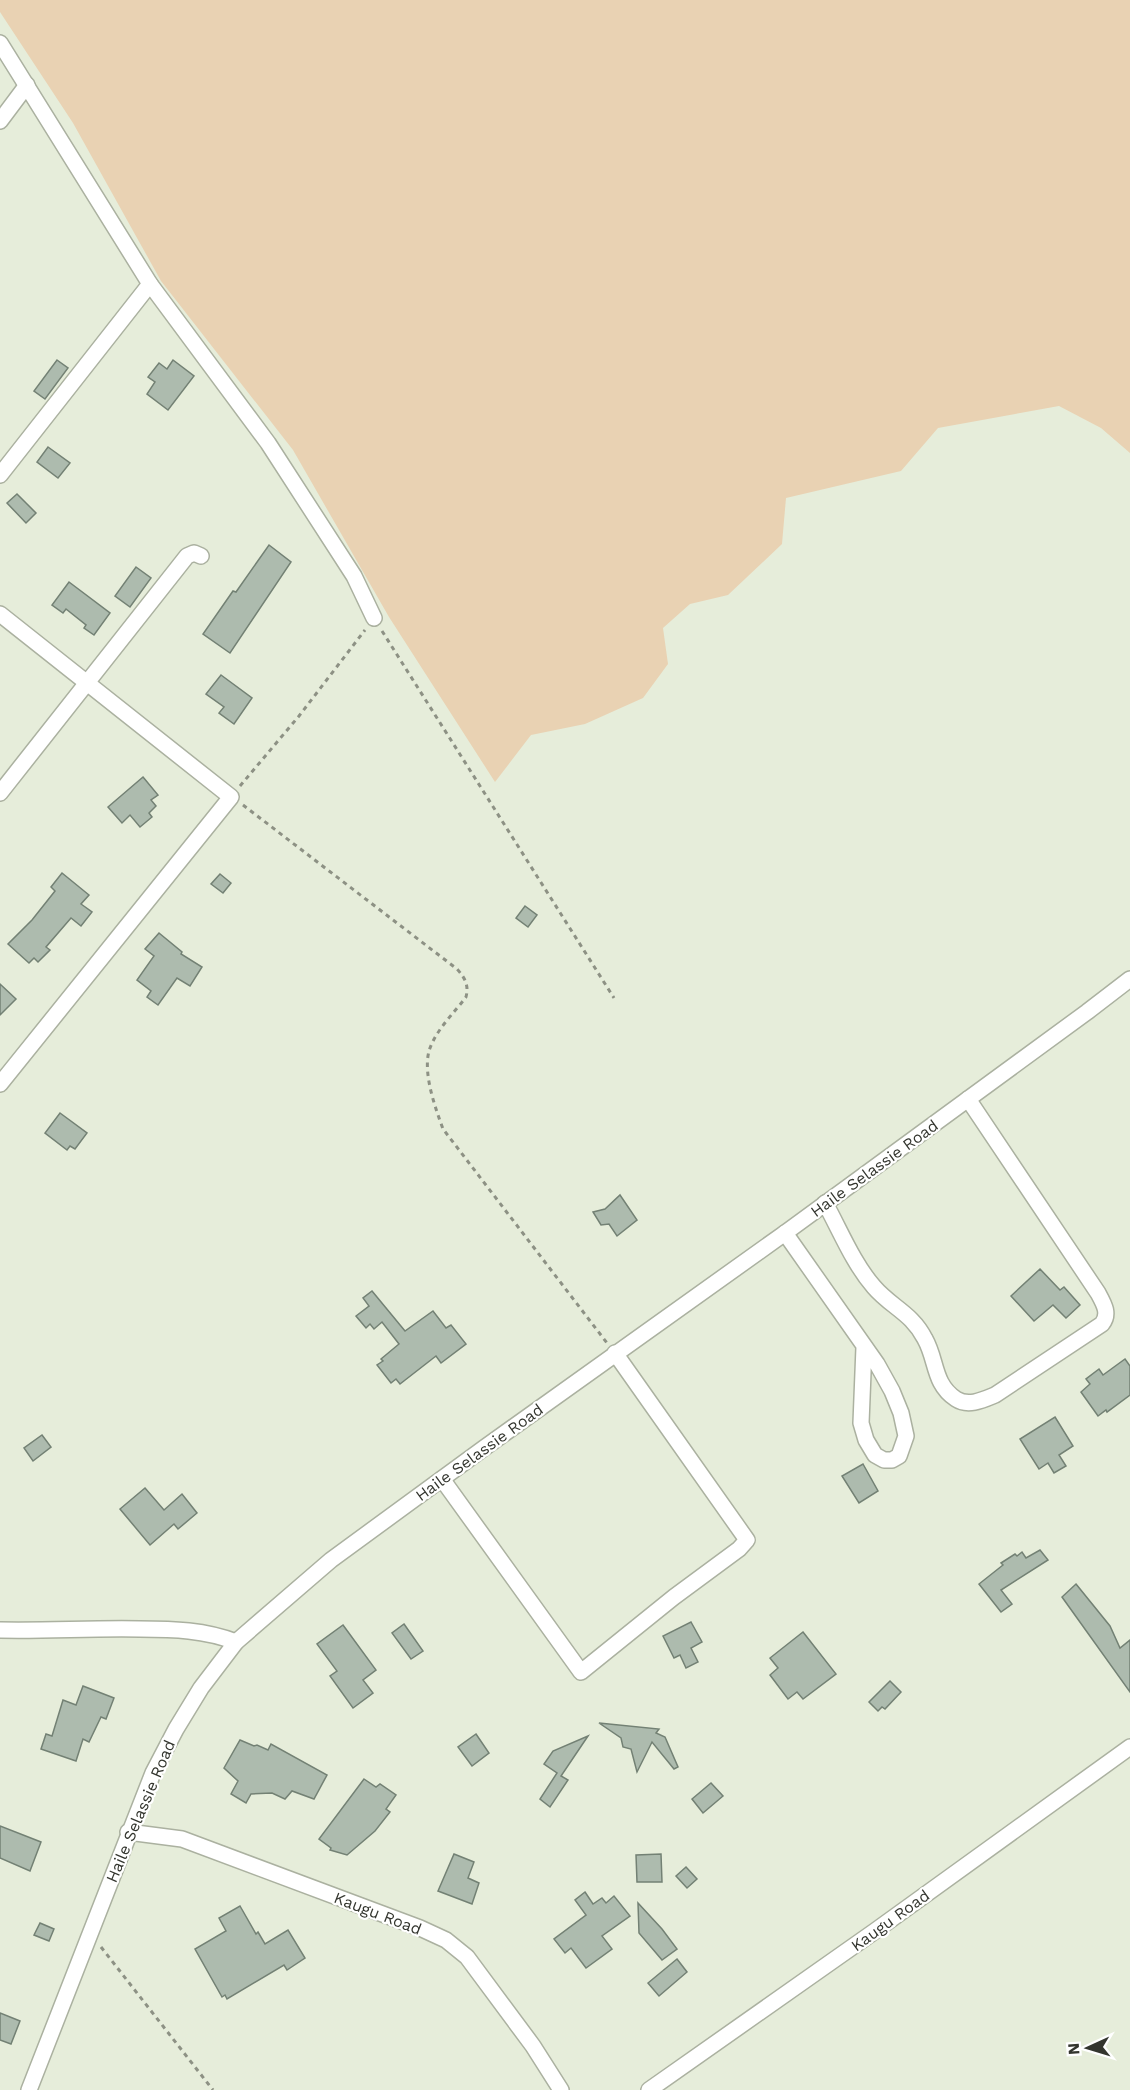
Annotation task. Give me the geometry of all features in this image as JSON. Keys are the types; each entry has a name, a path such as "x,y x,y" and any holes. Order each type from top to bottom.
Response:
{"street":[{"path":"0,43 150,284 268,443 354,576 374,618"},
{"path":"0,121 27,85"},
{"path":"0,475 150,284"},
{"path":"0,793 187,556 194,553 201,556"},
{"path":"0,614 231,797 0,1084"},
{"name":"Haile Selassie Road","path":"29,2090 153,1773 201,1688 236,1642 331,1560 615,1353 785,1233 1130,979"},
{"path":"825,1203 873,1286 916,1322 927,1341 936,1375 945,1391 958,1401 975,1403 995,1395 1102,1324 1106,1319 1106,1311 1098,1293 968,1099"},
{"path":"785,1233 877,1364 901,1413 906,1436 899,1456 892,1460 884,1460 875,1455 866,1440 861,1423 864,1347"},
{"path":"442,1479 581,1672 674,1597 739,1549 747,1540 615,1353"},
{"path":"0,1630 171,1629 216,1634 236,1642"},
{"name":"Kaugu Road","path":"649,2090 1130,1747"},
{"name":"Kaugu Road","path":"128,1832 182,1839 420,1928 446,1940 467,1957 533,2046 561,2090"}],"path":[{"path":"614,998 374,618 299,716 231,797 457,969 465,979 468,988 466,997 435,1039 429,1052 429,1076 433,1102 443,1129 615,1353"},
{"path":"90,1933 213,2090"}],"shaded area":[{"path":"0,0 1130,0 1130,453 1101,428 1059,406 938,428 901,471 786,498 782,544 728,595 690,604 663,628 668,664 643,698 585,724 531,735 495,782 389,617 293,450 161,281 73,123 0,12"}],"building":[{"path":"57,360 68,368 45,399 34,391"},
{"path":"173,360 194,376 168,410 147,394 155,382 148,377 159,363 167,369"},
{"path":"48,447 70,463 58,478 37,462"},
{"path":"17,494 36,513 26,523 7,503"},
{"path":"269,545 291,562 230,653 203,634"},
{"path":"136,567 151,578 130,607 115,596"},
{"path":"69,582 110,613 94,635 84,628 86,625 66,609 63,613 52,605"},
{"path":"221,675 252,698 234,724 219,713 224,707 206,694"},
{"path":"143,777 158,795 151,800 156,806 149,813 152,817 140,827 130,815 122,823 108,807"},
{"path":"62,873 89,895 81,904 92,912 81,926 71,918 46,947 50,950 38,962 34,958 29,963 8,944 32,920 55,891 51,887"},
{"path":"220,874 231,883 223,893 211,884"},
{"path":"525,906 537,915 528,927 516,918"},
{"path":"159,933 182,952 181,954 202,967 190,986 177,978 158,1005 147,997 151,991 137,980 154,956 145,949"},
{"path":"0,984 16,999 0,1015"},
{"path":"60,1113 87,1133 75,1149 70,1146 67,1150 45,1133"},
{"path":"620,1195 637,1220 617,1236 609,1224 601,1225 593,1212 605,1209"},
{"path":"1040,1269 1060,1290 1064,1287 1080,1305 1066,1318 1053,1305 1034,1321 1011,1296"},
{"path":"372,1291 405,1331 433,1311 446,1328 451,1325 466,1344 441,1363 436,1356 400,1384 396,1379 391,1383 377,1365 399,1344 382,1322 374,1329 370,1324 366,1328 356,1316 369,1306 363,1298"},
{"path":"1125,1359 1130,1366 1130,1395 1098,1416 1081,1392 1090,1384 1086,1379 1099,1369 1103,1375"},
{"path":"1055,1417 1073,1446 1059,1455 1066,1466 1054,1473 1048,1463 1039,1469 1020,1439"},
{"path":"42,1435 51,1447 33,1461 24,1448"},
{"path":"863,1464 878,1491 859,1503 842,1476"},
{"path":"145,1488 164,1510 182,1494 197,1513 178,1529 174,1524 150,1545 120,1509"},
{"path":"1040,1550 1048,1560 1001,1590 1012,1604 1001,1612 979,1584 1003,1565 1001,1563 1015,1554 1017,1556 1022,1552 1026,1558"},
{"path":"1076,1584 1110,1626 1120,1648 1130,1640 1130,1692 1062,1597"},
{"path":"691,1622 702,1642 691,1648 698,1662 686,1668 680,1655 674,1658 663,1636"},
{"path":"404,1624 423,1651 411,1659 392,1633"},
{"path":"343,1625 376,1670 363,1680 373,1693 353,1708 330,1676 337,1671 317,1644"},
{"path":"803,1632 836,1674 803,1699 797,1692 788,1699 770,1675 778,1668 770,1658"},
{"path":"890,1681 901,1692 885,1709 882,1707 878,1711 869,1702"},
{"path":"83,1686 114,1698 106,1719 101,1717 89,1742 83,1739 76,1761 41,1749 46,1734 52,1736 63,1700 76,1705"},
{"path":"599,1723 659,1729 656,1733 665,1737 678,1767 674,1769 652,1742 637,1772 631,1749 623,1747 621,1738"},
{"path":"476,1734 489,1753 472,1766 458,1747"},
{"path":"588,1736 561,1776 568,1780 550,1807 540,1799 557,1773 544,1764 553,1751"},
{"path":"240,1740 268,1750 271,1744 327,1775 314,1799 292,1791 285,1799 272,1793 251,1794 246,1803 231,1794 238,1781 224,1768"},
{"path":"364,1779 376,1787 380,1784 396,1795 386,1809 390,1812 375,1831 347,1855 330,1850 331,1848 319,1839"},
{"path":"711,1783 723,1796 703,1813 692,1799"},
{"path":"0,1826 41,1842 30,1871 0,1858"},
{"path":"454,1854 474,1862 468,1878 479,1883 472,1904 438,1891"},
{"path":"661,1854 662,1882 637,1882 636,1855"},
{"path":"686,1867 697,1879 687,1888 676,1876"},
{"path":"585,1892 593,1904 602,1898 606,1903 614,1896 630,1916 602,1936 612,1949 586,1968 571,1948 565,1953 554,1939 586,1915 575,1900"},
{"path":"638,1903 677,1949 662,1960 639,1933"},
{"path":"240,1906 256,1934 258,1932 265,1944 288,1930 305,1958 287,1970 284,1965 227,1999 225,1995 222,1997 195,1949 226,1931 219,1918"},
{"path":"40,1923 54,1929 49,1941 34,1935"},
{"path":"677,1959 687,1972 659,1996 648,1983"},
{"path":"0,2013 20,2021 11,2044 0,2040"}]}
